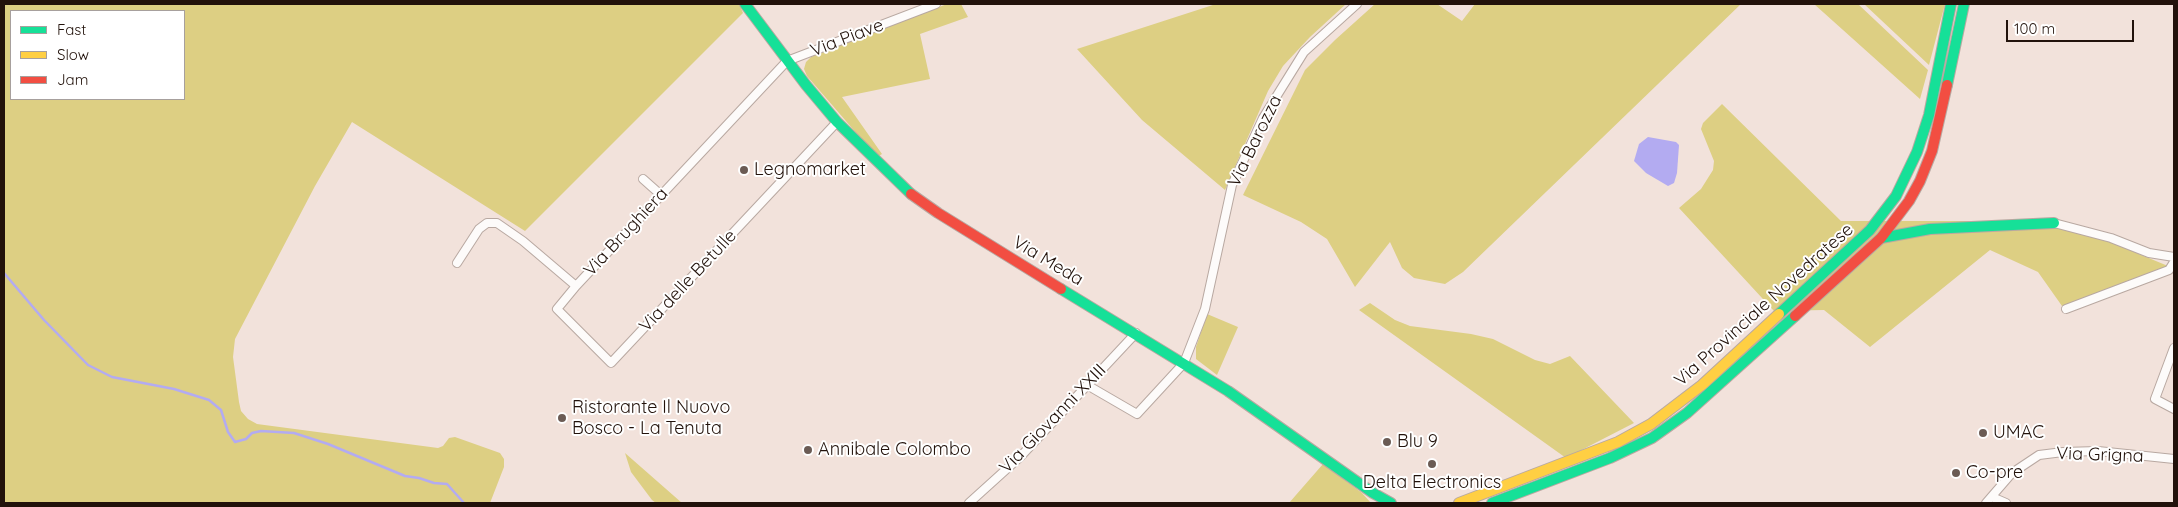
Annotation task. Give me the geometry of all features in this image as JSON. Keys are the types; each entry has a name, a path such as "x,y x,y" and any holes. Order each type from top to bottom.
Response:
{"main road":[{"name":"Via Meda","path":"745,4 787,61 837,122 905,189 931,208 1228,391 1380,500 1391,503"},
{"name":"Via Provinciale Novedratese","path":"1459,503 1558,467 1618,442 1651,424 1702,385 1870,230 1896,196 1917,152 1929,114 1951,4"},
{"name":"Via Provinciale Novedratese","path":"1492,503 1610,458 1652,438 1694,407 1881,238 1909,201 1920,182 1932,151 1964,4"},
{"path":"1881,238 1930,229 2054,223"}],"street":[{"name":"Via Piave","path":"787,61 936,4"},
{"name":"Via Barozza","path":"1184,363 1205,310 1232,185 1263,118 1304,52 1358,4"},
{"name":"Via Brughiera","path":"457,263 479,229 487,223 497,222 523,241 576,286 787,61"},
{"name":"Via delle Betulle","path":"576,286 557,309 611,363 837,122"},
{"path":"643,179 660,196"},
{"path":"2054,223 2111,238 2149,253 2174,257"},
{"path":"2066,309 2169,270 2174,262"},
{"name":"Via Giovanni XXIII","path":"968,503 1021,456 1136,333"},
{"path":"2174,348 2155,400 2174,409"},
{"path":"1087,385 1135,416 1184,363"},
{"name":"Via Grigna","path":"1986,503 2012,473 2039,455 2098,451 2174,459"},
{"path":"1992,497 2006,503"}],"shaded area":[{"path":"4,4 739,4 743,13 525,231 352,122 315,186 235,339 233,357 239,402 241,411 248,419 257,424 438,448 443,446 449,438 455,437 500,453 504,459 504,467 490,503 4,503"},
{"path":"947,4 961,4 968,17 920,34 930,79 842,97 882,154 877,157 807,76 804,69 806,62 811,57"},
{"path":"1216,4 1346,4 1310,37 1283,66 1268,91 1225,190 1142,120 1077,49"},
{"path":"1375,4 1437,4 1462,21 1475,4 1741,4 1463,272 1445,284 1414,278 1402,268 1390,242 1355,287 1327,239 1301,222 1243,195 1305,70"},
{"path":"1814,4 1858,4 1928,70 1920,99"},
{"path":"1864,4 1945,4 1929,65"},
{"path":"1722,104 1841,221 2059,221 2168,266 2062,306 2038,272 1990,250 1870,347 1824,310 1774,311 1679,208 1701,189 1713,170 1714,161 1701,129 1703,123"},
{"path":"1648,137 1676,142 1679,145 1677,173 1674,183 1668,186 1646,173 1634,161 1639,144"},
{"path":"1370,303 1395,320 1410,326 1471,334 1493,339 1535,360 1550,364 1570,356 1634,423 1566,458 1359,310"},
{"path":"1207,314 1238,327 1217,375 1196,359 1196,347"},
{"path":"625,453 682,503 656,503 652,500 631,472"},
{"path":"1323,464 1362,493 1371,503 1289,503"}],"waterway":[{"path":"4,273 44,320 88,365 112,377 174,389 209,400 221,410 228,432 235,442 246,439 252,433 261,431 294,433 328,444 405,476 447,484 464,503"}],"traffic: fast":[{"path":"745,4 806,85 837,122 911,194"},
{"path":"1779,314 1870,230 1896,196 1917,152 1929,115 1951,4"},
{"path":"1947,85 1964,4"},
{"path":"1881,238 1930,229 2054,223"},
{"path":"1061,289 1228,391 1373,493 1391,503"},
{"path":"1492,503 1610,458 1652,438 1687,413 1795,316"}],"traffic: slow":[{"path":"1459,503 1618,442 1651,424 1702,385 1779,314"}],"traffic: jam":[{"path":"1795,316 1881,238 1909,201 1920,181 1932,151 1947,85"},
{"path":"911,194 938,213 1061,289"}],"place":[{"name":"Legnomarket","path":"744,170"},
{"name":"Ristorante Il Nuovo Bosco - La Tenuta","path":"562,418"},
{"name":"UMAC","path":"1983,433"},
{"name":"Blu 9","path":"1387,442"},
{"name":"Annibale Colombo","path":"808,450"},
{"name":"Delta Electronics","path":"1432,464"},
{"name":"Co-pre","path":"1956,473"}]}
